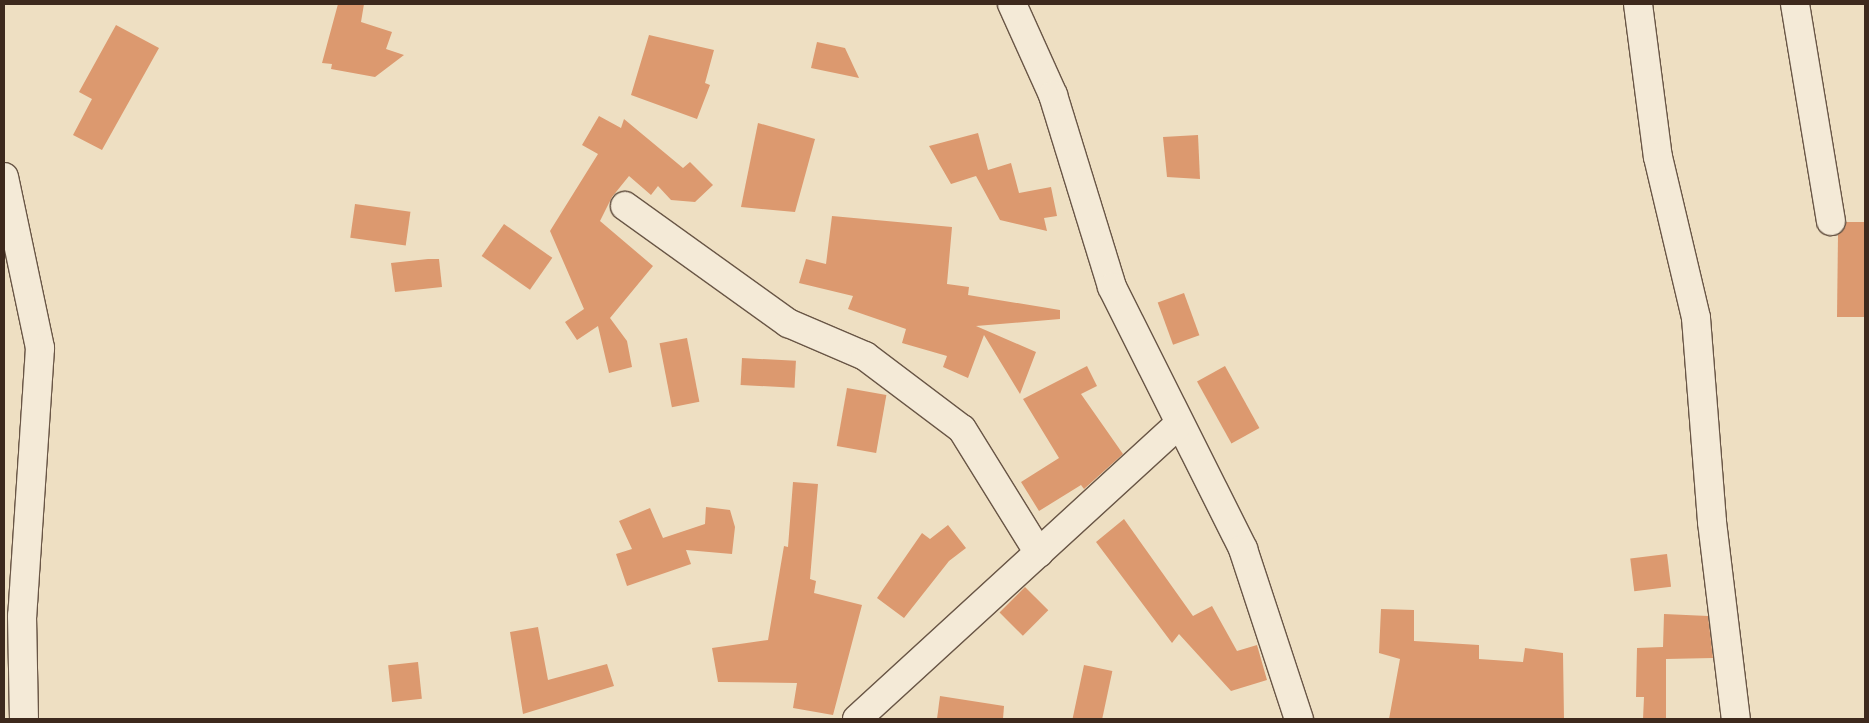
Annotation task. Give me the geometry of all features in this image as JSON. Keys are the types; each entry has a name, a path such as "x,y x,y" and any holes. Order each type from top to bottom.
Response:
{"street":[{"path":"1012,4 1053,95 1112,287 1178,426 1243,548 1299,719"},
{"path":"1638,4 1658,157 1696,318 1712,522 1736,719"},
{"path":"1795,4 1831,221"},
{"path":"4,177 40,348 22,616 24,719"},
{"path":"625,206 788,323 842,342 865,356 962,429 1039,553"},
{"path":"858,719 1178,426"}],"building":[{"path":"338,4 364,4 361,22 392,32 386,49 404,55 375,77 331,69 332,64 322,63"},
{"path":"116,25 159,48 102,150 73,135 92,99 79,92"},
{"path":"649,35 714,50 705,83 710,85 697,119 631,95"},
{"path":"817,42 845,48 859,78 811,68"},
{"path":"599,116 621,128 624,119 683,168 690,162 713,185 695,202 671,200 658,186 651,195 629,176 612,197 600,221 653,266 610,318 627,341 632,367 609,373 598,326 577,340 565,322 584,309 550,231 598,154 582,145"},
{"path":"758,123 815,139 795,212 741,207"},
{"path":"978,133 988,170 1011,163 1019,193 1051,187 1057,216 1044,218 1047,231 1000,220 976,176 951,184 929,146"},
{"path":"1198,135 1200,179 1167,177 1163,137"},
{"path":"355,204 410,212 406,245 350,238"},
{"path":"832,216 952,227 947,284 969,287 968,295 1060,310 1060,319 976,326 1036,352 1020,394 984,335 968,378 943,367 947,356 902,343 906,329 848,309 853,296 799,283 806,259 826,264"},
{"path":"1846,222 1865,222 1865,317 1837,317 1838,235"},
{"path":"504,224 552,258 530,290 482,256"},
{"path":"439,259 442,287 395,292 391,263"},
{"path":"1184,293 1199,335 1173,345 1158,303"},
{"path":"687,338 699,402 672,407 660,343"},
{"path":"742,358 796,361 795,388 741,385"},
{"path":"1087,366 1097,386 1081,394 1123,454 1084,489 1081,485 1039,511 1021,482 1059,458 1023,399"},
{"path":"1225,366 1259,428 1231,444 1197,382"},
{"path":"847,388 886,395 876,453 837,446"},
{"path":"793,482 818,484 810,579 816,581 814,593 862,605 833,715 793,708 797,683 718,682 712,648 768,640 784,546 788,547"},
{"path":"706,507 730,510 735,527 732,554 686,550 691,564 627,586 616,554 632,549 619,521 650,508 663,538 705,524"},
{"path":"1124,519 1193,616 1212,606 1237,651 1257,645 1267,680 1231,691 1179,634 1172,643 1096,542"},
{"path":"948,525 966,548 949,561 904,618 877,598 922,533 930,539"},
{"path":"1667,554 1671,587 1634,591 1630,559"},
{"path":"1025,587 1048,610 1023,636 1000,612"},
{"path":"1381,609 1414,610 1414,641 1479,645 1479,659 1523,662 1525,648 1563,653 1564,719 1389,719 1400,659 1379,653"},
{"path":"1664,614 1708,616 1713,658 1666,659 1666,719 1643,719 1644,697 1636,697 1637,648 1663,647"},
{"path":"538,627 548,680 607,664 614,686 523,714 510,632"},
{"path":"418,662 422,699 392,702 388,665"},
{"path":"1084,665 1112,671 1102,719 1073,719"},
{"path":"940,696 1004,706 1003,719 937,719"}]}
